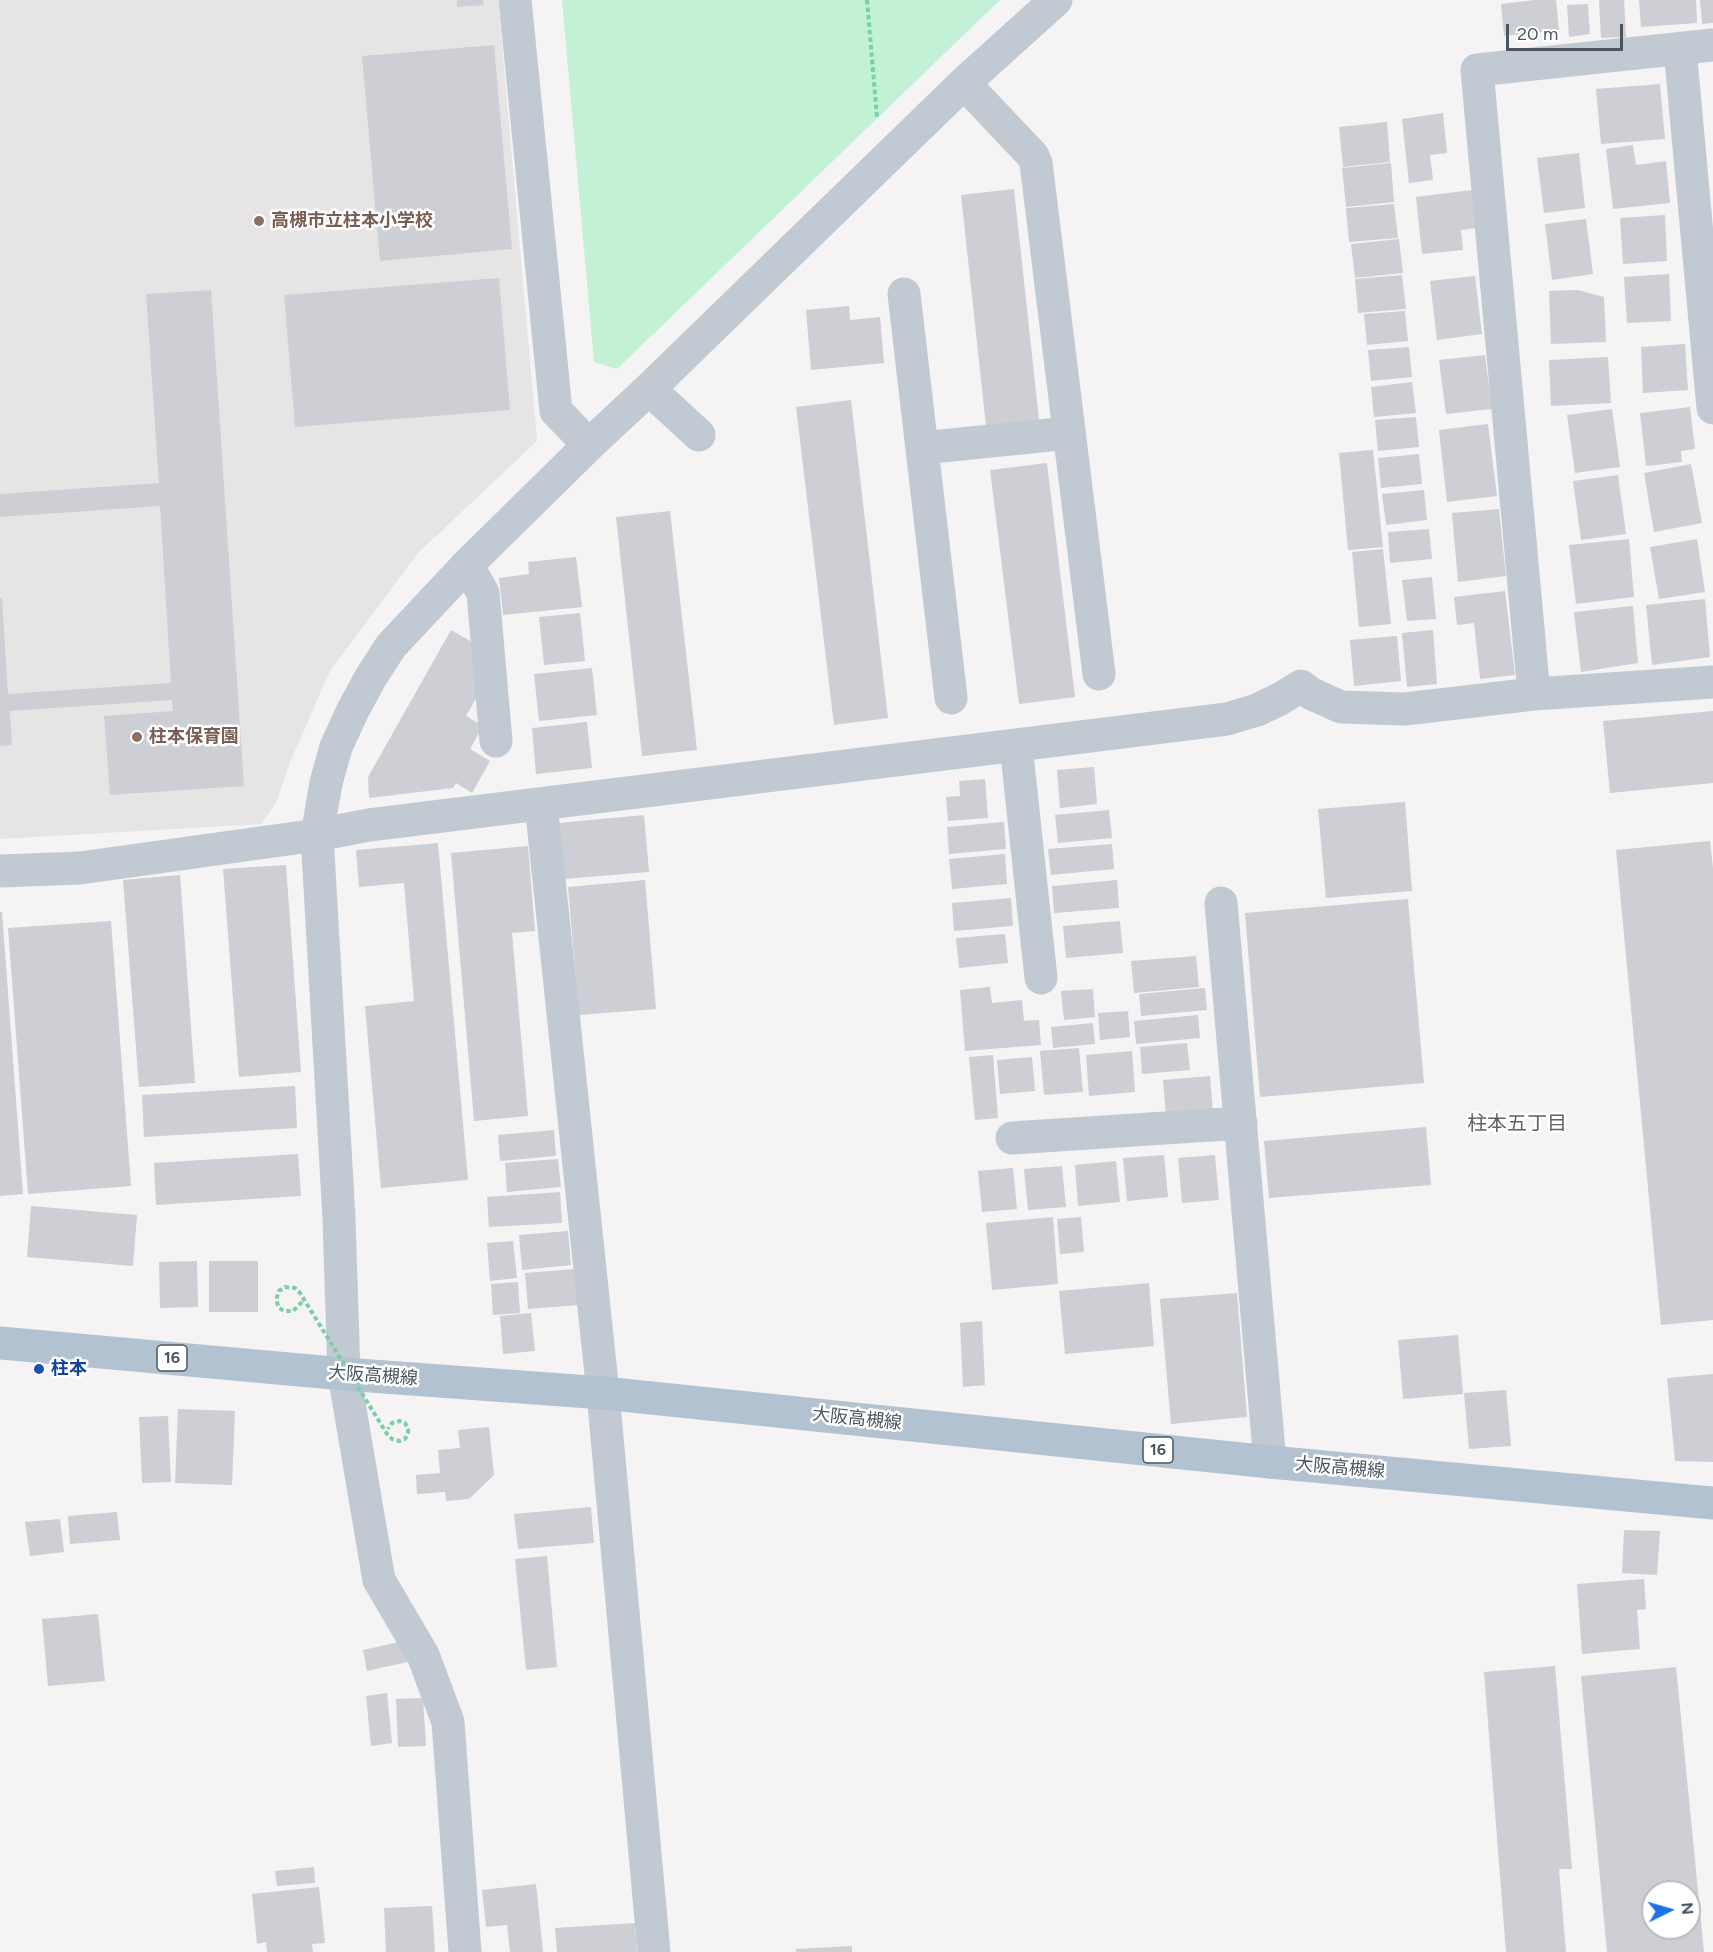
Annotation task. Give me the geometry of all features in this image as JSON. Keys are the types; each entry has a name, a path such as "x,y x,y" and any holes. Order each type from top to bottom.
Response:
{"main road":[{"name":"大阪高槻線","path":"0,1343 344,1374 603,1393 1270,1462 1713,1503"}],"street":[{"path":"515,0 556,411 589,445"},
{"path":"465,1952 448,1722 423,1655 379,1580 344,1374 339,1218 317,835 326,783 336,747 357,702 391,646 467,565 964,83 1056,0"},
{"path":"1534,694 1477,70 1713,45"},
{"path":"1680,49 1713,408"},
{"path":"964,83 1033,156 1036,163 1099,674"},
{"path":"904,294 951,698"},
{"path":"649,389 699,435"},
{"path":"922,448 1069,433"},
{"path":"467,565 483,593 496,741"},
{"path":"0,871 80,868 317,835 369,825 1227,719 1257,710 1301,686 1341,706 1405,710 1534,694 1713,682"},
{"path":"1016,745 1041,978"},
{"path":"541,804 603,1393 654,1952"},
{"path":"1221,903 1270,1462"},
{"path":"1012,1138 1240,1123"}],"path":[{"path":"867,0 881,166"},
{"path":"302,1302 293,1311 284,1311 279,1308 276,1300 279,1291 285,1287 295,1288 300,1293 387,1434 399,1441 405,1439 408,1433 405,1423 400,1421 392,1423 388,1429"}],"shaded area":[{"name":"高槻市立柱本小学校","path":"0,0 498,0 537,441 417,554 330,671 290,762 276,803 261,824 0,839"}],"green space":[{"path":"562,0 1000,0 617,369 594,362"}],"building":[{"path":"457,0 483,0 484,5 457,7"},
{"path":"1556,0 1559,30 1504,36 1501,4"},
{"path":"1599,0 1624,0 1626,37 1601,38"},
{"path":"1639,0 1696,0 1697,23 1641,27"},
{"path":"1700,0 1713,0 1713,23 1702,24"},
{"path":"1588,4 1590,34 1569,37 1567,5"},
{"path":"494,45 512,249 380,261 362,56"},
{"path":"1660,84 1665,139 1601,144 1596,89"},
{"path":"1443,113 1447,153 1430,155 1433,180 1409,183 1402,119"},
{"path":"1387,122 1390,162 1343,167 1339,127"},
{"path":"1633,145 1636,165 1666,161 1670,203 1613,209 1606,149"},
{"path":"1579,153 1585,208 1544,213 1537,158"},
{"path":"1391,163 1394,202 1346,207 1342,168"},
{"path":"1014,189 1040,429 987,435 961,195"},
{"path":"1472,190 1477,228 1461,230 1463,250 1422,254 1416,197"},
{"path":"1394,204 1398,238 1349,242 1346,208"},
{"path":"1665,215 1667,261 1623,264 1620,218"},
{"path":"1586,219 1593,274 1552,280 1545,224"},
{"path":"1399,239 1403,273 1355,278 1351,244"},
{"path":"1669,274 1671,321 1627,323 1624,277"},
{"path":"1402,275 1406,309 1358,313 1355,279"},
{"path":"1475,276 1482,334 1437,340 1430,281"},
{"path":"499,278 510,410 295,427 284,295"},
{"path":"211,290 244,786 110,795 104,716 173,711 172,700 10,711 12,745 0,746 0,598 2,598 8,694 171,683 160,506 0,517 0,494 159,483 146,294"},
{"path":"1578,290 1604,297 1606,342 1551,344 1549,291"},
{"path":"849,306 850,320 880,317 884,363 811,370 806,310"},
{"path":"1405,311 1408,341 1367,345 1364,314"},
{"path":"1685,344 1688,390 1643,393 1641,347"},
{"path":"1409,347 1412,377 1371,381 1368,350"},
{"path":"1485,355 1492,409 1446,414 1439,360"},
{"path":"1608,357 1611,403 1551,406 1549,360"},
{"path":"1412,382 1416,413 1374,417 1371,387"},
{"path":"851,400 888,718 834,725 796,407"},
{"path":"1690,407 1695,449 1681,451 1682,462 1646,466 1640,413"},
{"path":"1612,409 1620,467 1575,473 1567,415"},
{"path":"1416,417 1419,447 1378,451 1375,420"},
{"path":"1488,424 1497,496 1447,502 1439,430"},
{"path":"1373,450 1383,547 1348,550 1339,453"},
{"path":"1419,454 1422,484 1381,488 1378,458"},
{"path":"1047,463 1075,697 1019,704 990,470"},
{"path":"1691,464 1702,523 1654,532 1644,473"},
{"path":"1618,475 1626,534 1581,540 1573,481"},
{"path":"1424,490 1427,520 1386,525 1382,494"},
{"path":"1499,509 1506,576 1458,582 1452,513"},
{"path":"670,511 697,750 642,756 616,517"},
{"path":"1429,529 1432,559 1390,563 1388,532"},
{"path":"1629,539 1634,597 1576,604 1569,545"},
{"path":"1697,539 1705,592 1659,599 1650,547"},
{"path":"1383,549 1391,624 1359,627 1352,552"},
{"path":"576,557 582,607 503,615 499,578 529,574 528,562"},
{"path":"1432,577 1436,619 1407,621 1402,580"},
{"path":"1505,591 1515,675 1480,679 1474,623 1457,625 1454,597"},
{"path":"1705,599 1710,657 1652,665 1646,605"},
{"path":"1633,606 1638,663 1581,672 1574,612"},
{"path":"580,613 585,661 544,665 539,617"},
{"path":"451,630 472,642 482,688 466,716 483,726 470,749 490,761 472,793 456,783 453,788 369,798 368,777"},
{"path":"1433,630 1437,684 1407,687 1402,633"},
{"path":"1397,636 1401,681 1354,686 1350,640"},
{"path":"592,668 597,715 539,721 534,674"},
{"path":"1713,711 1713,783 1610,793 1603,721"},
{"path":"587,722 592,768 536,774 532,728"},
{"path":"1094,767 1097,804 1060,808 1057,770"},
{"path":"985,779 988,818 948,821 946,797 960,796 959,781"},
{"path":"1405,802 1412,891 1326,898 1318,809"},
{"path":"1109,810 1112,838 1058,843 1055,815"},
{"path":"644,815 649,872 564,879 559,823"},
{"path":"1004,822 1006,849 949,854 947,827"},
{"path":"1710,841 1713,868 1713,1320 1661,1325 1616,850"},
{"path":"438,843 468,1180 381,1188 365,1006 414,1001 404,883 359,887 356,850"},
{"path":"1112,844 1114,869 1051,875 1048,849"},
{"path":"528,846 535,931 512,933 528,1116 474,1121 451,853"},
{"path":"1005,854 1007,884 952,889 949,859"},
{"path":"286,865 301,1072 239,1077 223,869"},
{"path":"180,875 195,1083 139,1087 123,880"},
{"path":"645,880 656,1009 579,1015 568,887"},
{"path":"1117,880 1119,908 1054,913 1052,886"},
{"path":"1011,898 1013,926 954,931 952,903"},
{"path":"1408,899 1424,1083 1260,1097 1245,913"},
{"path":"0,912 2,912 23,1194 0,1196"},
{"path":"111,921 131,1186 28,1194 8,928"},
{"path":"1120,921 1123,953 1066,958 1063,926"},
{"path":"1005,934 1008,963 959,968 956,938"},
{"path":"1196,956 1199,987 1134,993 1131,961"},
{"path":"990,987 992,1003 1022,1000 1024,1021 1039,1020 1041,1045 965,1051 960,990"},
{"path":"1205,988 1207,1010 1141,1016 1139,994"},
{"path":"1093,989 1095,1017 1064,1020 1061,991"},
{"path":"1128,1011 1130,1037 1100,1040 1098,1013"},
{"path":"1198,1015 1200,1038 1136,1044 1134,1021"},
{"path":"1093,1023 1095,1044 1053,1048 1051,1027"},
{"path":"1187,1043 1190,1070 1142,1074 1140,1047"},
{"path":"1079,1048 1083,1092 1044,1095 1040,1051"},
{"path":"1132,1051 1135,1092 1089,1096 1086,1055"},
{"path":"993,1055 998,1118 975,1120 969,1057"},
{"path":"1032,1057 1035,1091 1000,1094 997,1060"},
{"path":"1210,1076 1213,1113 1166,1117 1163,1080"},
{"path":"295,1086 297,1128 144,1137 142,1095"},
{"path":"1426,1127 1431,1185 1269,1198 1264,1141"},
{"path":"554,1130 556,1156 500,1161 498,1135"},
{"path":"298,1154 301,1196 156,1205 154,1163"},
{"path":"1164,1155 1168,1197 1127,1201 1123,1158"},
{"path":"1215,1155 1219,1200 1182,1203 1178,1158"},
{"path":"558,1159 561,1187 507,1192 505,1163"},
{"path":"1116,1161 1120,1202 1078,1206 1075,1165"},
{"path":"1062,1166 1066,1207 1028,1210 1024,1169"},
{"path":"1013,1168 1017,1209 982,1212 978,1171"},
{"path":"560,1192 562,1223 489,1227 487,1197"},
{"path":"31,1206 137,1215 133,1266 27,1257"},
{"path":"1053,1217 1058,1284 992,1290 986,1223"},
{"path":"1081,1217 1084,1252 1060,1254 1057,1219"},
{"path":"568,1231 571,1265 522,1270 519,1235"},
{"path":"513,1241 517,1278 490,1281 487,1243"},
{"path":"197,1261 198,1307 160,1308 159,1262"},
{"path":"209,1261 258,1261 258,1312 209,1312"},
{"path":"576,1269 579,1305 528,1309 525,1273"},
{"path":"518,1282 520,1313 493,1315 491,1284"},
{"path":"1149,1283 1154,1346 1065,1354 1059,1291"},
{"path":"1237,1293 1247,1417 1171,1424 1160,1299"},
{"path":"531,1313 535,1351 503,1354 500,1316"},
{"path":"982,1321 985,1385 963,1387 960,1323"},
{"path":"1458,1335 1463,1394 1403,1399 1398,1340"},
{"path":"1713,1374 1713,1462 1675,1461 1667,1378"},
{"path":"1506,1390 1511,1446 1469,1449 1464,1393"},
{"path":"178,1409 235,1411 232,1485 175,1483"},
{"path":"168,1416 171,1482 142,1483 139,1417"},
{"path":"489,1427 494,1475 469,1499 446,1501 445,1492 417,1494 416,1475 440,1473 438,1450 460,1448 458,1430"},
{"path":"591,1507 594,1543 518,1549 514,1514"},
{"path":"117,1512 120,1540 70,1544 68,1516"},
{"path":"60,1519 64,1552 30,1556 25,1522"},
{"path":"1624,1530 1660,1531 1657,1575 1622,1573"},
{"path":"547,1556 557,1667 526,1670 515,1559"},
{"path":"1644,1579 1646,1609 1637,1610 1640,1649 1582,1654 1577,1584"},
{"path":"98,1614 105,1681 48,1686 42,1619"},
{"path":"408,1640 412,1661 367,1671 363,1650"},
{"path":"1555,1666 1572,1869 1559,1869 1566,1952 1506,1952 1484,1672"},
{"path":"1676,1667 1697,1880 1641,1880 1641,1940 1701,1940 1701,1921 1704,1952 1607,1952 1581,1676"},
{"path":"387,1693 392,1743 371,1746 366,1696"},
{"path":"423,1698 426,1746 398,1747 396,1699"},
{"path":"314,1867 315,1883 277,1886 275,1871"},
{"path":"536,1884 543,1952 510,1952 507,1925 486,1927 482,1890"},
{"path":"319,1887 325,1943 312,1944 313,1952 267,1952 266,1942 257,1944 252,1894"},
{"path":"432,1906 435,1952 386,1952 384,1908"},
{"path":"635,1923 637,1952 557,1952 555,1928"},
{"path":"852,1946 852,1952 796,1952 796,1949"}],"place":[{"name":"高槻市立柱本小学校","path":"259,221"},
{"name":"柱本保育園","path":"137,737"},
{"name":"柱本","path":"39,1369"}],"district":[{"name":"柱本五丁目","path":"1517,1124"}]}
